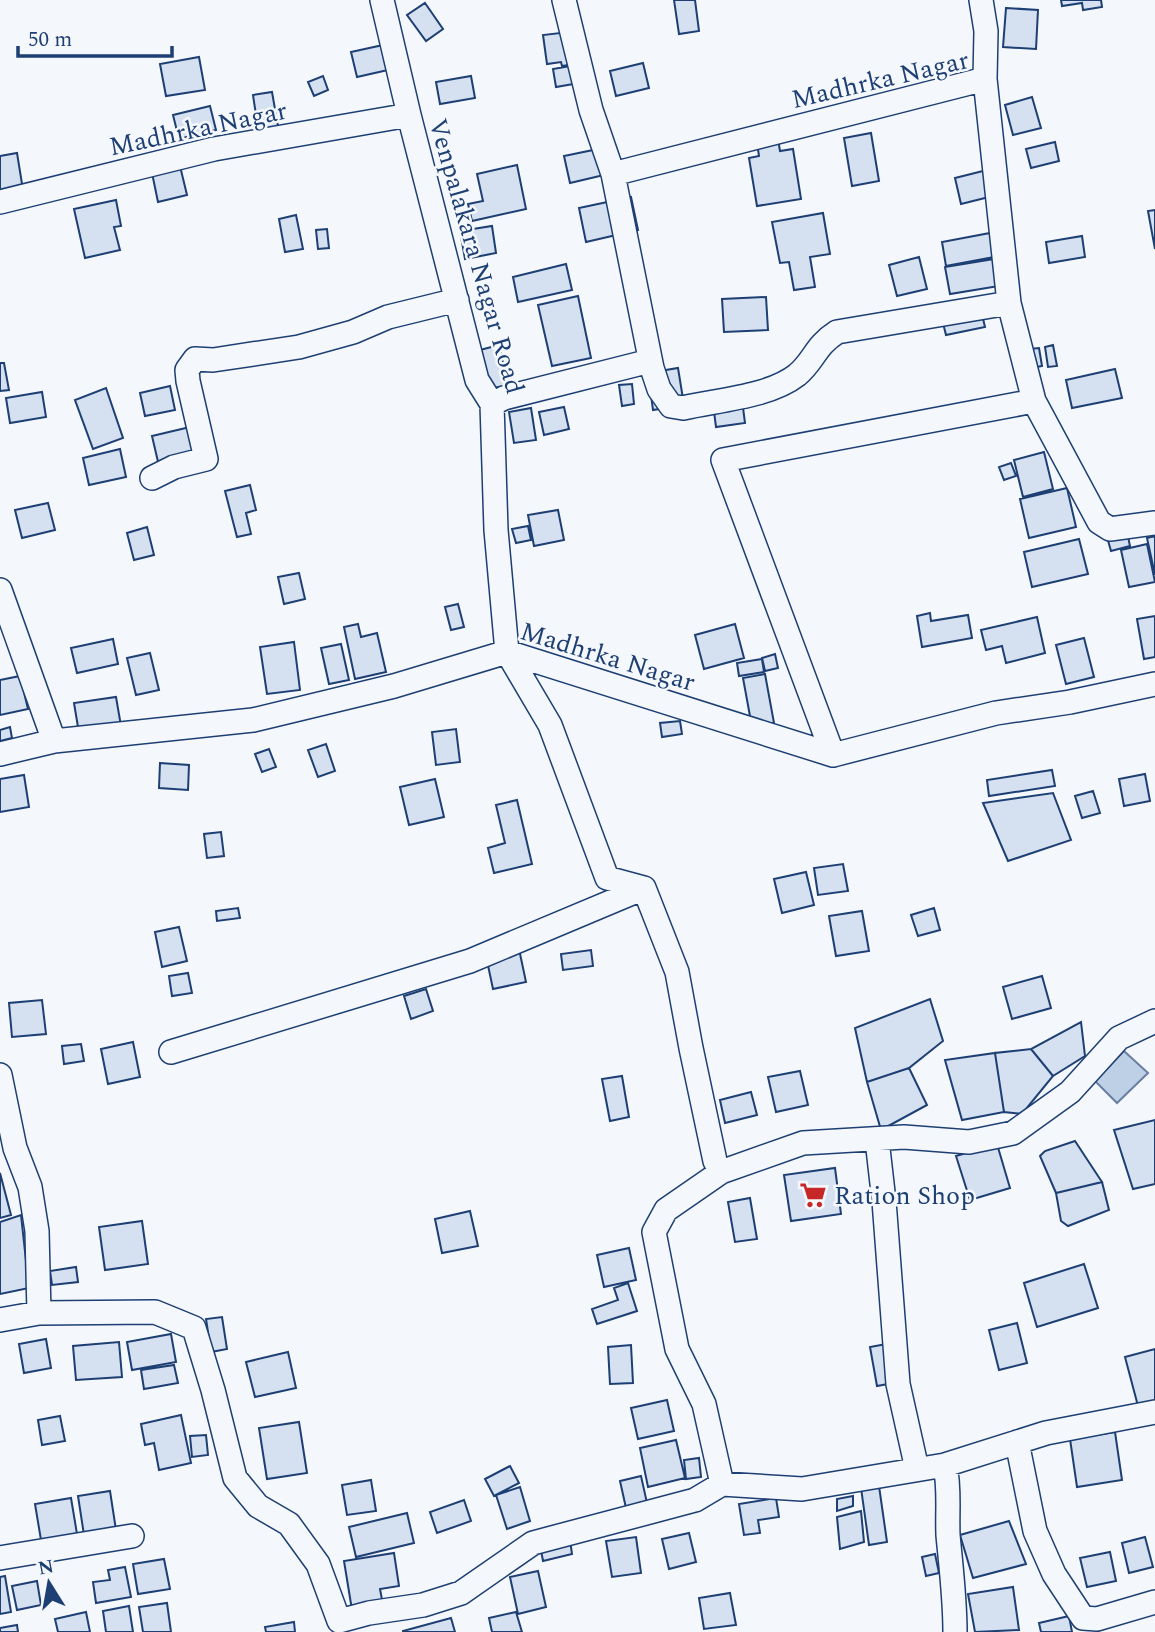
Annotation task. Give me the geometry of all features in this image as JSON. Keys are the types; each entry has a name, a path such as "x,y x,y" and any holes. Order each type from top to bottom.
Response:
{"street":[{"name":"Venpalakara Nagar Road","path":"382,0 408,115 477,380 492,404 496,530 507,652 550,725 607,877 645,888"},
{"path":"564,0 591,110 613,174 650,361 659,389 671,406 683,408 784,383 807,366 821,344 838,332 1009,303"},
{"path":"981,0 986,31 985,79"},
{"name":"Madhrka Nagar","path":"613,174 985,79 1009,303 1034,401 1099,522 1110,528 1155,523"},
{"name":"Madhrka Nagar","path":"0,202 214,149 408,115"},
{"path":"152,478 174,467 206,459 188,381 187,370 195,359 213,360 299,347 353,332 388,317 457,300"},
{"path":"492,404 504,398 650,361"},
{"path":"1034,401 723,460 833,755 996,713 1070,702 1155,684"},
{"path":"0,590 54,741"},
{"name":"Madhrka Nagar","path":"0,754 54,741 253,720 394,686 507,652 833,755"},
{"path":"171,1052 470,961 645,888 677,972 715,1161 725,1169"},
{"path":"722,1484 704,1404 677,1349 654,1232 666,1210 725,1169 803,1143 904,1137 969,1142 1013,1133 1070,1092 1119,1038 1155,1021"},
{"path":"1,1067 16,1148 30,1187 37,1231 38,1313"},
{"path":"877,1140 898,1384 917,1469"},
{"path":"0,1320 38,1313 155,1312 194,1328 235,1478 258,1506 289,1524 318,1564 339,1626 369,1613 424,1605 461,1593 533,1543 695,1500 722,1484 803,1489 945,1465 1046,1433 1140,1415"},
{"path":"1017,1442 1035,1531 1054,1574 1083,1618 1097,1619 1155,1602"},
{"path":"945,1465 948,1478 948,1532 955,1632"},
{"path":"0,1558 132,1536"}],"water":[{"path":"1124,1051 1148,1073 1117,1103 1095,1081"}],"building":[{"path":"674,0 695,0 699,31 679,34"},
{"path":"1061,0 1101,0 1102,7 1083,10 1082,3 1062,6"},
{"path":"425,3 443,29 426,41 407,15"},
{"path":"1006,8 1038,10 1036,49 1003,47"},
{"path":"577,31 581,63 562,66 561,62 547,64 543,35"},
{"path":"383,45 388,70 357,77 351,52"},
{"path":"199,57 205,90 166,96 160,64"},
{"path":"643,63 649,88 616,96 610,71"},
{"path":"582,64 585,82 556,87 553,69"},
{"path":"323,76 328,90 314,96 308,82"},
{"path":"471,76 475,98 440,104 436,82"},
{"path":"272,92 279,132 259,135 253,95"},
{"path":"1032,97 1041,128 1013,135 1005,105"},
{"path":"210,106 216,130 179,139 173,115"},
{"path":"871,133 879,181 852,186 844,138"},
{"path":"778,139 780,151 793,149 801,199 757,206 749,158 759,156 757,143"},
{"path":"1055,142 1059,161 1031,168 1026,149"},
{"path":"598,149 604,175 570,183 564,156"},
{"path":"17,153 23,190 0,194 0,156"},
{"path":"517,165 526,209 472,221 468,204 483,201 477,174"},
{"path":"180,166 187,195 158,202 152,173"},
{"path":"987,170 993,196 961,204 955,178"},
{"path":"631,197 638,230 586,242 579,208"},
{"path":"116,200 121,226 114,227 120,250 85,258 74,209"},
{"path":"1155,210 1155,249 1148,211"},
{"path":"823,213 830,254 810,257 815,287 794,290 789,262 780,263 772,222"},
{"path":"296,215 303,249 285,252 279,219"},
{"path":"492,226 496,253 465,259 460,231"},
{"path":"327,229 329,248 318,249 316,230"},
{"path":"990,233 994,257 946,266 942,242"},
{"path":"1082,236 1085,257 1049,263 1046,242"},
{"path":"919,257 927,289 897,296 889,265"},
{"path":"994,259 999,286 950,294 945,267"},
{"path":"566,264 572,290 518,302 513,277"},
{"path":"578,296 591,358 552,366 538,305"},
{"path":"766,297 768,330 724,332 722,299"},
{"path":"980,306 985,327 946,335 941,315"},
{"path":"499,345 508,385 489,389 480,350"},
{"path":"1053,345 1057,366 1048,367 1045,347"},
{"path":"1039,348 1042,366 1032,368 1030,349"},
{"path":"0,363 4,363 9,390 0,391"},
{"path":"678,368 684,405 653,410 649,380 660,371"},
{"path":"1115,369 1122,398 1072,408 1066,380"},
{"path":"632,384 634,404 622,406 619,385"},
{"path":"170,386 175,410 145,416 140,393"},
{"path":"106,388 123,438 93,449 75,400"},
{"path":"42,392 46,417 10,423 6,398"},
{"path":"742,400 745,423 716,427 713,404"},
{"path":"564,407 569,429 544,435 539,412"},
{"path":"531,408 536,440 514,443 509,412"},
{"path":"190,427 197,458 159,466 152,436"},
{"path":"120,449 126,477 89,485 83,458"},
{"path":"1044,452 1053,489 1023,497 1014,460"},
{"path":"1011,463 1016,476 1004,480 999,467"},
{"path":"250,485 256,510 246,513 251,534 237,537 225,491"},
{"path":"1067,488 1076,527 1029,538 1020,499"},
{"path":"48,503 55,530 22,538 15,510"},
{"path":"558,510 564,540 534,546 528,515"},
{"path":"528,526 531,540 516,543 512,529"},
{"path":"147,527 154,555 134,560 127,533"},
{"path":"1127,532 1130,546 1111,551 1107,537"},
{"path":"1155,536 1155,575 1147,538"},
{"path":"1079,539 1088,574 1032,587 1024,552"},
{"path":"1147,544 1155,582 1129,587 1121,550"},
{"path":"299,573 305,599 284,604 278,577"},
{"path":"458,604 464,627 451,630 445,607"},
{"path":"930,613 931,621 968,615 972,638 922,647 917,616"},
{"path":"1155,616 1155,657 1144,659 1137,619"},
{"path":"1037,617 1045,653 1006,663 1002,646 986,650 981,630"},
{"path":"358,624 361,637 377,633 386,672 355,679 344,627"},
{"path":"735,624 744,658 704,669 695,635"},
{"path":"1084,638 1094,677 1066,684 1056,645"},
{"path":"113,639 118,664 77,673 71,648"},
{"path":"294,642 300,690 267,694 260,647"},
{"path":"341,644 349,680 329,684 321,648"},
{"path":"150,653 159,690 136,695 127,658"},
{"path":"775,654 778,668 765,671 762,658"},
{"path":"762,659 764,672 739,676 737,663"},
{"path":"765,674 774,723 752,727 743,678"},
{"path":"20,676 28,709 0,715 0,680"},
{"path":"116,697 121,726 79,733 74,703"},
{"path":"680,721 682,734 662,737 660,723"},
{"path":"10,727 12,738 0,741 0,730"},
{"path":"456,729 460,762 436,765 432,732"},
{"path":"326,744 335,771 318,777 308,750"},
{"path":"269,749 276,767 262,772 255,754"},
{"path":"160,763 189,765 188,790 159,788"},
{"path":"1052,770 1055,786 989,796 987,780"},
{"path":"1145,774 1150,801 1124,806 1119,779"},
{"path":"24,775 29,807 0,812 0,779"},
{"path":"435,779 444,817 409,825 400,787"},
{"path":"1093,791 1100,813 1082,818 1075,796"},
{"path":"1053,793 1071,840 1008,861 983,803"},
{"path":"517,800 532,864 494,873 488,848 505,843 496,805"},
{"path":"221,832 224,856 207,858 204,834"},
{"path":"843,864 848,891 818,895 814,868"},
{"path":"806,872 814,905 782,913 774,879"},
{"path":"238,908 240,918 217,921 216,911"},
{"path":"934,908 940,930 918,936 911,915"},
{"path":"862,911 869,951 836,956 829,916"},
{"path":"179,927 187,961 162,967 155,932"},
{"path":"519,949 526,982 493,989 486,956"},
{"path":"591,950 593,966 563,970 561,954"},
{"path":"188,973 192,993 172,996 169,976"},
{"path":"1042,976 1051,1008 1012,1019 1003,987"},
{"path":"426,989 433,1011 411,1019 404,996"},
{"path":"930,999 943,1041 909,1068 867,1082 855,1028"},
{"path":"42,1000 46,1034 12,1037 9,1003"},
{"path":"1081,1022 1085,1056 1053,1076 1031,1049"},
{"path":"133,1042 140,1077 108,1084 101,1049"},
{"path":"81,1044 84,1061 64,1064 62,1046"},
{"path":"1031,1049 1053,1076 1022,1114 1004,1112 995,1053"},
{"path":"995,1053 1004,1112 962,1120 945,1060"},
{"path":"909,1068 927,1105 881,1130 867,1082"},
{"path":"800,1071 808,1105 776,1112 768,1077"},
{"path":"622,1076 629,1117 610,1121 602,1079"},
{"path":"751,1092 757,1115 725,1123 720,1100"},
{"path":"1155,1120 1155,1184 1133,1189 1114,1130"},
{"path":"1075,1141 1102,1182 1056,1193 1040,1156 1045,1151"},
{"path":"997,1144 1010,1188 970,1200 956,1156"},
{"name":"Ration Shop","path":"835,1168 841,1214 791,1221 784,1175"},
{"path":"0,1173 11,1215 0,1218"},
{"path":"1102,1182 1109,1210 1068,1226 1061,1221 1056,1193"},
{"path":"750,1198 757,1239 735,1242 728,1202"},
{"path":"470,1211 478,1246 442,1253 435,1219"},
{"path":"21,1215 29,1288 0,1294 0,1222"},
{"path":"142,1221 148,1264 105,1270 99,1227"},
{"path":"629,1248 636,1280 604,1287 597,1255"},
{"path":"1084,1264 1098,1308 1037,1327 1024,1283"},
{"path":"76,1267 78,1282 52,1285 50,1271"},
{"path":"628,1283 637,1311 597,1324 592,1309 618,1300 614,1288"},
{"path":"222,1317 227,1349 211,1352 206,1319"},
{"path":"1017,1323 1027,1363 999,1370 989,1330"},
{"path":"171,1334 176,1362 132,1370 127,1342"},
{"path":"46,1339 51,1368 24,1373 19,1344"},
{"path":"119,1342 122,1377 76,1380 73,1346"},
{"path":"892,1343 899,1382 877,1386 870,1347"},
{"path":"631,1345 633,1383 610,1384 608,1347"},
{"path":"1155,1349 1155,1402 1138,1406 1125,1357"},
{"path":"288,1352 296,1388 255,1397 246,1362"},
{"path":"174,1365 178,1383 144,1389 141,1370"},
{"path":"667,1400 674,1431 638,1439 631,1408"},
{"path":"181,1415 191,1463 159,1470 154,1443 145,1445 141,1424"},
{"path":"60,1416 65,1441 42,1445 38,1420"},
{"path":"299,1422 307,1473 267,1479 259,1428"},
{"path":"1115,1432 1122,1480 1077,1487 1070,1439"},
{"path":"206,1435 208,1455 192,1457 190,1436"},
{"path":"676,1440 685,1478 648,1487 640,1448"},
{"path":"699,1458 701,1477 686,1479 684,1460"},
{"path":"510,1466 519,1483 494,1496 485,1479"},
{"path":"641,1476 647,1503 626,1508 620,1481"},
{"path":"371,1480 376,1511 347,1515 342,1485"},
{"path":"879,1486 887,1542 869,1545 861,1488"},
{"path":"520,1487 530,1521 507,1529 496,1495"},
{"path":"110,1491 116,1530 84,1535 78,1496"},
{"path":"853,1496 853,1506 837,1511 837,1499"},
{"path":"71,1498 78,1540 42,1546 35,1504"},
{"path":"776,1498 779,1517 758,1520 760,1533 744,1535 739,1504"},
{"path":"464,1500 471,1521 437,1533 430,1512"},
{"path":"861,1511 864,1542 840,1549 837,1517"},
{"path":"407,1513 414,1543 356,1557 349,1527"},
{"path":"1009,1521 1026,1564 973,1578 960,1535"},
{"path":"689,1533 696,1562 669,1569 662,1539"},
{"path":"636,1537 641,1573 612,1577 606,1541"},
{"path":"1145,1537 1153,1567 1129,1573 1122,1543"},
{"path":"570,1540 572,1554 543,1561 540,1545"},
{"path":"1110,1552 1116,1581 1087,1587 1080,1558"},
{"path":"394,1553 399,1586 380,1589 383,1605 352,1610 344,1561"},
{"path":"935,1554 939,1573 926,1576 922,1557"},
{"path":"164,1559 170,1589 138,1594 133,1564"},
{"path":"125,1567 131,1597 96,1603 93,1582 110,1580 108,1570"},
{"path":"538,1571 546,1607 518,1614 510,1577"},
{"path":"5,1576 11,1612 0,1614 0,1577"},
{"path":"37,1581 41,1605 17,1610 12,1586"},
{"path":"1013,1587 1019,1630 975,1632 968,1594"},
{"path":"730,1593 736,1625 704,1629 699,1598"},
{"path":"167,1603 171,1632 143,1632 139,1607"},
{"path":"129,1606 133,1632 106,1632 103,1611"},
{"path":"86,1612 90,1632 58,1632 55,1619"},
{"path":"516,1612 522,1632 492,1632 489,1618"},
{"path":"1069,1616 1072,1632 1041,1632 1039,1623"},
{"path":"451,1618 455,1632 403,1632 403,1631"},
{"path":"294,1622 295,1632 266,1632 265,1627"},
{"path":"17,1625 18,1632 0,1632 0,1628"}],"place":[{"name":"Ration Shop","path":"813,1195"}]}
